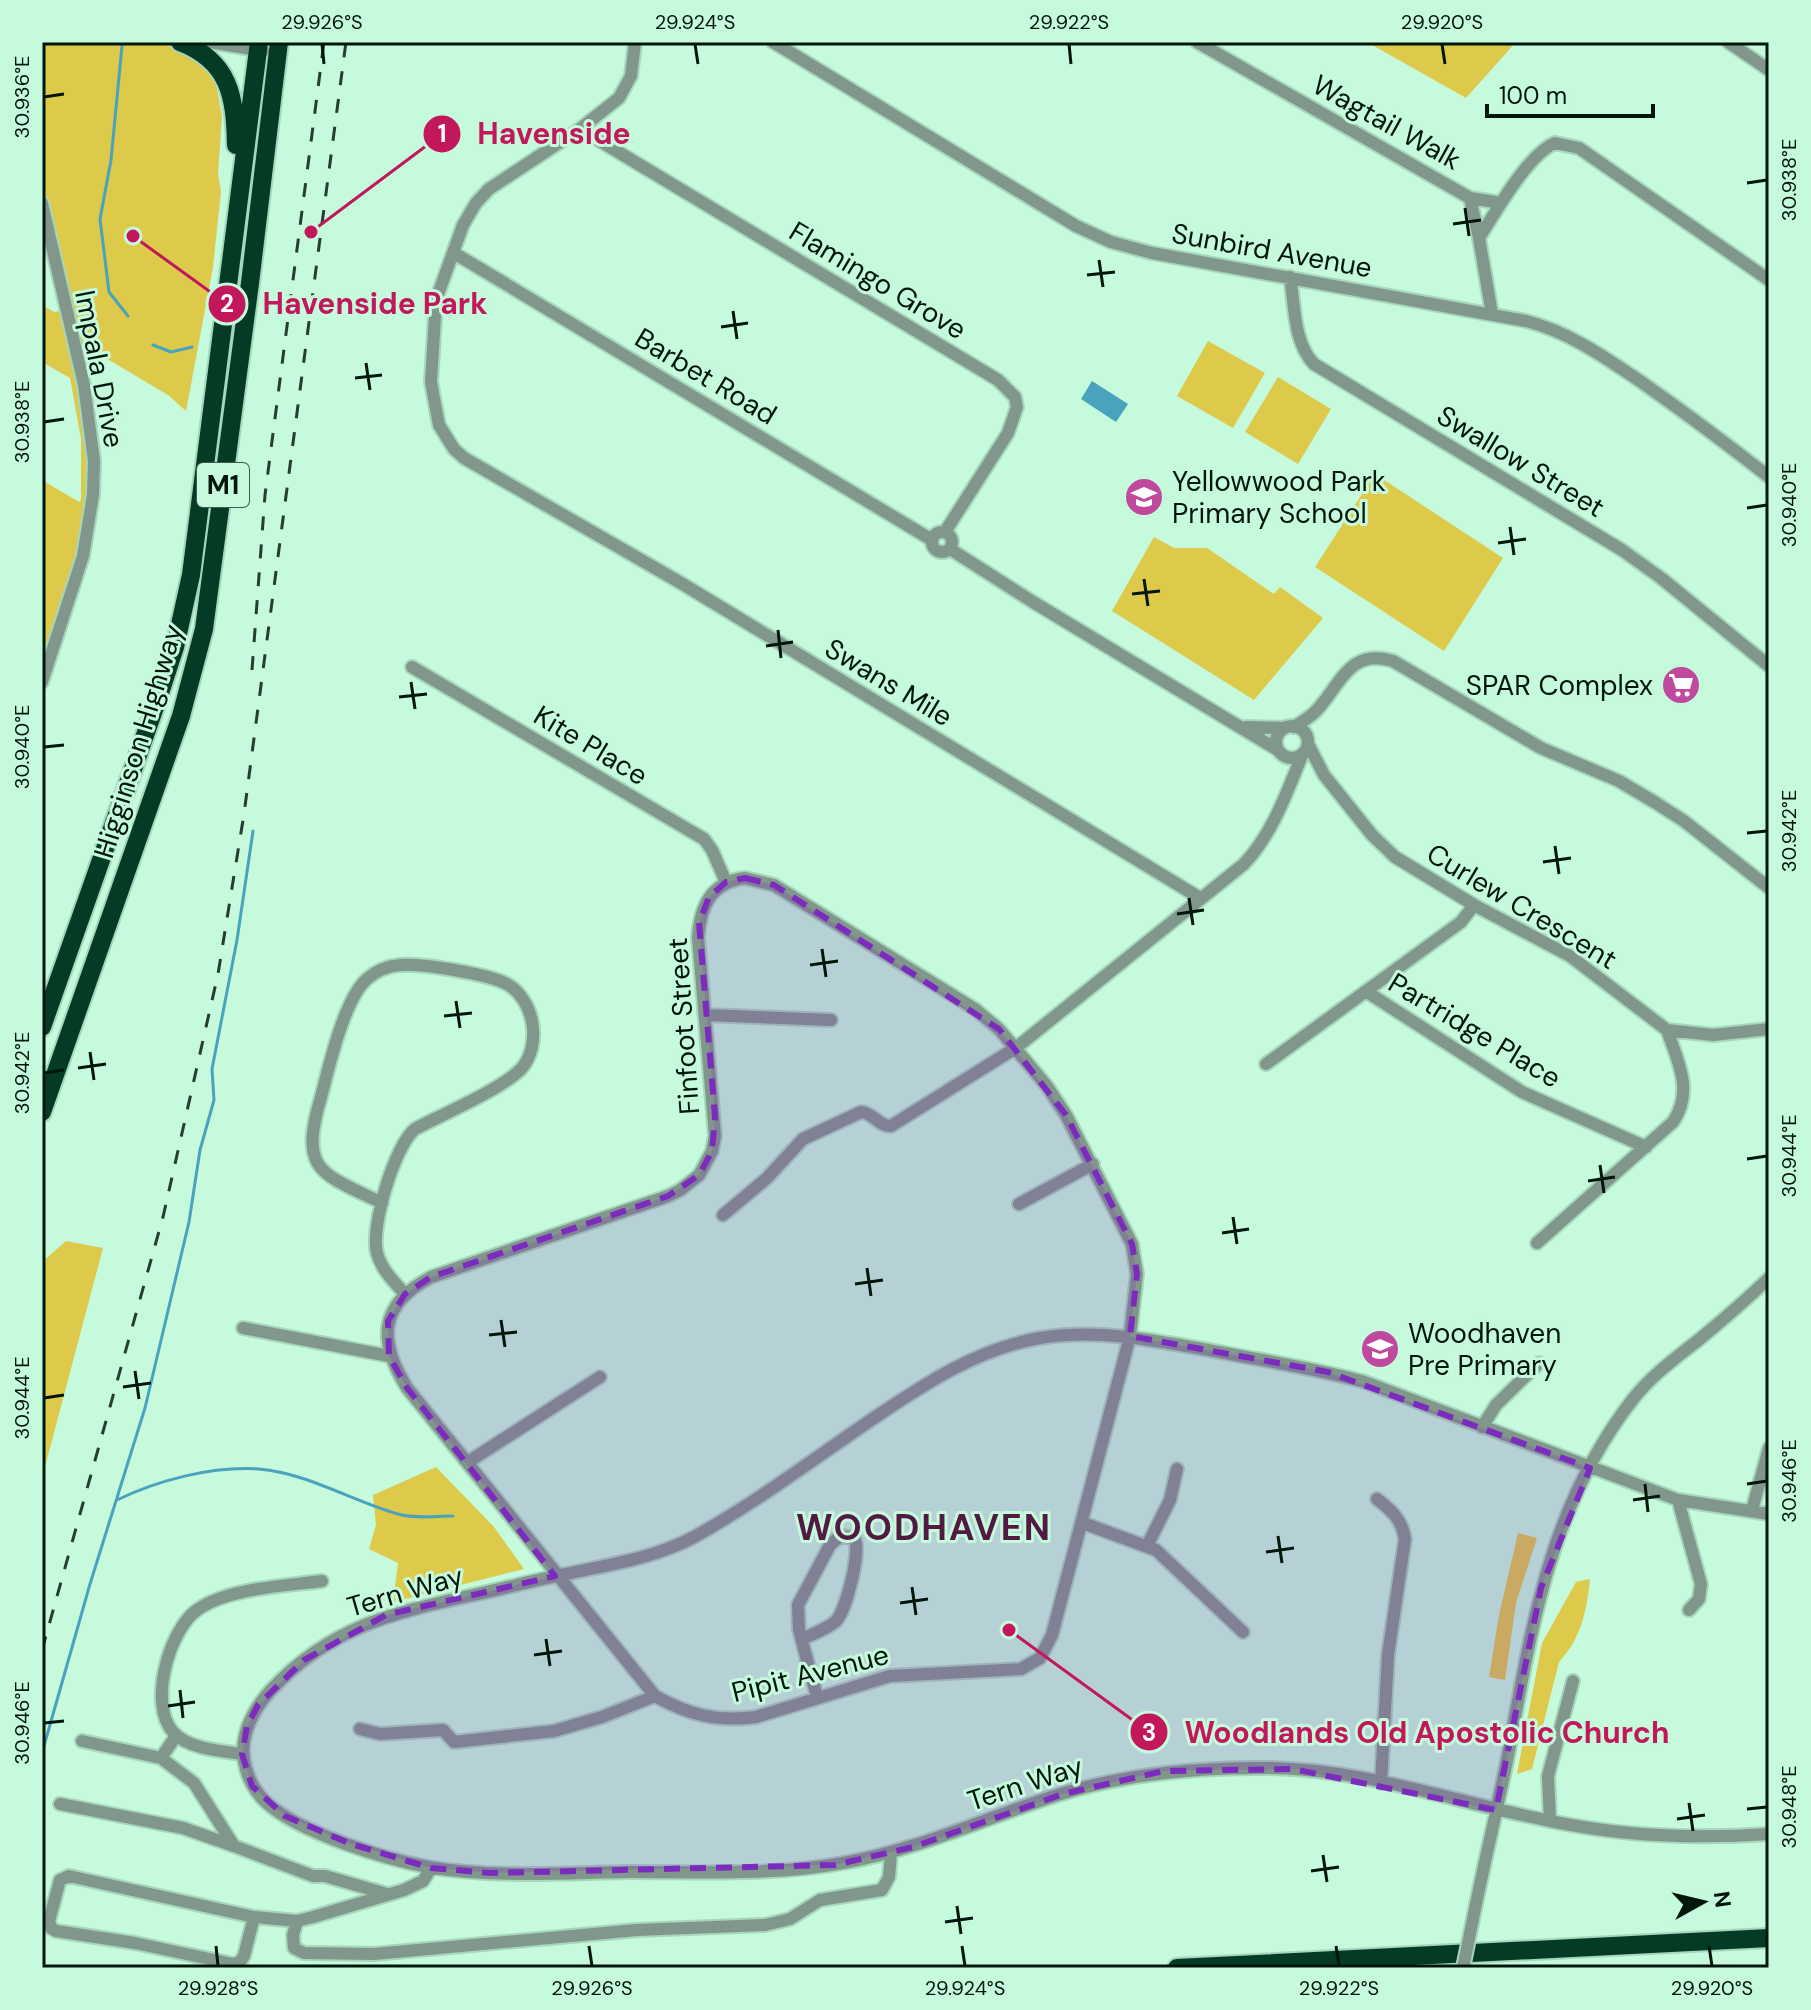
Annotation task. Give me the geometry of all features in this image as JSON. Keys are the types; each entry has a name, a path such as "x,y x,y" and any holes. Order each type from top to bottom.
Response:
{"highway":[{"path":"180,42 203,52 213,61 232,94 236,115 238,199"},
{"name":"Higginson Highway","path":"42,1027 175,647 191,575 259,46"},
{"name":"Higginson Highway","path":"42,1112 181,716 204,629 279,48"},
{"path":"1177,1968 1769,1938"}],"street":[{"path":"210,42 279,48"},
{"path":"454,253 470,212 481,197 580,129 611,105 626,88 634,61 635,42"},
{"name":"Sunbird Avenue","path":"773,42 1090,234 1152,253 1542,325 1590,347 1701,423 1769,477"},
{"name":"Wagtail Walk","path":"1197,42 1470,198 1501,203"},
{"path":"1728,42 1769,70"},
{"name":"Flamingo Grove","path":"580,129 998,380 1011,393 1017,407 1008,433 945,532"},
{"path":"1479,238 1539,152 1555,143 1572,144 1769,280"},
{"name":"Wagtail Walk","path":"1470,198 1492,314"},
{"name":"Impala Drive","path":"42,203 87,399 94,461 92,506 83,556 42,682"},
{"name":"Swans Mile","path":"454,253 436,300 431,382 439,425 454,449 464,458 681,583 1200,898"},
{"name":"Barbet Road","path":"454,253 932,540"},
{"name":"Swallow Street","path":"1290,277 1300,341 1314,364 1622,550 1769,666"},
{"path":"950,549 952,540 945,532 935,534 933,547 939,552 950,549 1278,750 1300,752"},
{"path":"723,1215 767,1178 803,1139 861,1112 884,1126 891,1126 1017,1047 1244,864 1257,850 1290,784 1315,712 1351,666 1361,661 1381,658 1410,670 1541,748 1619,781 1684,821 1769,888"},
{"name":"Kite Place","path":"412,667 704,839 726,882"},
{"path":"1278,750 1278,735 1315,712"},
{"path":"1242,726 1289,727 1303,731 1300,752"},
{"name":"Curlew Crescent","path":"1300,752 1324,775"},
{"name":"Curlew Crescent","path":"1300,752 1395,857 1474,905 1570,956 1667,1030"},
{"path":"726,882 745,878 774,885 975,1009 1017,1047 1047,1086 1093,1164 1132,1244 1137,1274 1130,1336"},
{"name":"Finfoot Street","path":"405,1294 431,1277 668,1196 690,1183 707,1163 715,1136 698,938 700,914 714,890 726,882"},
{"path":"1266,1064 1461,922 1474,905"},
{"path":"382,1203 329,1176 318,1163 311,1139 333,1052 356,991 375,973 401,964 477,975 507,984 525,1003 532,1021 532,1050 524,1066 505,1081 410,1133 401,1146 375,1234 377,1254 389,1277 405,1294 391,1311 388,1321 389,1356 407,1388 555,1576"},
{"name":"Partridge Place","path":"1367,992 1522,1092 1646,1147"},
{"path":"705,1015 831,1020"},
{"path":"1537,1243 1673,1122 1684,1102 1683,1073 1667,1030 1713,1035 1769,1029"},
{"path":"1019,1204 1093,1164"},
{"path":"1463,1968 1541,1588 1558,1538 1590,1468 1612,1429 1649,1380 1735,1311 1769,1278"},
{"path":"243,1328 389,1356"},
{"name":"Tern Way","path":"1769,1514 1678,1500 1365,1382 1328,1372 1130,1336 1063,1335 1007,1346 940,1375 693,1537 654,1553 386,1615 341,1635 304,1660 276,1684 258,1705 247,1726 242,1754 252,1786 271,1807 285,1816 351,1844 431,1868 491,1873 755,1871 835,1865 891,1854 1063,1794 1131,1776 1164,1771 1259,1768 1293,1769 1381,1783 1496,1810 1597,1828 1696,1836 1769,1834"},
{"name":"Pipit Avenue","path":"555,1576 655,1696 695,1715 735,1719 756,1717 890,1676 1008,1671 1035,1663 1044,1653 1052,1635 1130,1336"},
{"path":"1482,1427 1496,1405 1539,1363"},
{"path":"468,1462 600,1377"},
{"path":"1752,1510 1769,1448"},
{"path":"1147,1546 1170,1500 1177,1469"},
{"path":"1377,1499 1394,1512 1405,1539 1388,1655 1381,1783"},
{"path":"1678,1500 1701,1584 1699,1599 1689,1610"},
{"path":"1083,1523 1147,1546 1163,1555 1243,1632"},
{"path":"802,1639 832,1624 840,1615 858,1549 854,1538 840,1536 830,1545 801,1597 797,1614 802,1639 817,1697"},
{"path":"242,1754 190,1743 176,1736 165,1720 161,1692 173,1647 183,1625 195,1611 208,1603 241,1593 322,1581"},
{"path":"1550,1821 1548,1776 1573,1681"},
{"path":"360,1729 380,1734 443,1730 454,1742 554,1731 602,1717 655,1696"},
{"path":"161,1758 176,1736"},
{"path":"82,1741 161,1758 194,1783 234,1846"},
{"path":"60,1804 183,1828 313,1876 334,1878 391,1895"},
{"path":"297,1921 293,1935 294,1948 301,1953 315,1954 399,1953 637,1930 765,1925 790,1919 820,1900 882,1890 889,1877 891,1854"},
{"path":"254,1917 244,1956 240,1962 233,1964 135,1943 56,1931 49,1921 60,1880 69,1876 254,1917 297,1921 391,1895 423,1881 431,1868"}],"highlighted area":[{"path":"745,878 774,885 999,1029 1066,1115 1132,1244 1137,1274 1130,1336 1328,1372 1590,1468 1541,1588 1496,1810 1293,1769 1164,1771 1063,1794 913,1847 835,1865 491,1873 431,1868 351,1844 285,1816 252,1786 242,1754 247,1726 258,1705 304,1660 386,1615 555,1576 407,1388 389,1356 388,1321 405,1294 431,1277 668,1196 699,1175 712,1151 715,1117 699,923 709,897 726,882"}],"shaded area":[{"path":"42,42 179,42 212,62 222,116 218,174 221,192 213,267 186,411 168,395 87,347 75,349 89,413 89,528 42,682 42,480 79,502 81,500 81,439 70,378 42,362 42,305 54,312 65,310 42,205"},
{"path":"1367,42 1516,42 1466,98"},
{"path":"1208,341 1265,373 1233,428 1177,396"},
{"path":"1278,377 1331,409 1298,464 1245,432"},
{"path":"1375,474 1503,558 1444,651 1315,567"},
{"path":"1154,537 1174,548 1207,548 1274,594 1280,587 1323,618 1254,700 1112,611"},
{"path":"66,1241 103,1248 42,1478 42,1262"},
{"path":"436,1467 494,1527 524,1569 393,1602 398,1563 369,1549 376,1525 373,1495"},
{"path":"1518,1533 1537,1538 1516,1603 1505,1680 1489,1677 1499,1615"},
{"path":"1590,1579 1582,1624 1573,1644 1559,1662 1532,1769 1517,1774 1542,1643 1576,1582"}],"water":[{"path":"1092,381 1128,404 1116,422 1081,399"}],"waterway":[{"path":"122,46 111,160 100,219 109,292 128,316"},
{"path":"153,345 171,352 192,347"},
{"path":"42,1753 145,1408 189,1222 200,1150 214,1100 212,1069 237,940 253,831"},
{"path":"117,1500 186,1476 223,1470 259,1469 294,1476 404,1516 453,1516"}],"railway":[{"path":"252,670 265,495 324,42"},
{"path":"42,1650 163,1217 218,974 244,814 346,42"}],"place":[{"name":"Havenside","path":"311,232"},
{"name":"Havenside Park","path":"133,236"},
{"name":"Yellowwood Park Primary School","path":"1144,497"},
{"name":"SPAR Complex","path":"1681,685"},
{"name":"Woodhaven Pre Primary","path":"1380,1349"},
{"name":"Woodlands Old Apostolic Church","path":"1009,1630"}],"district":[{"name":"WOODHAVEN","path":"924,1527"}]}
